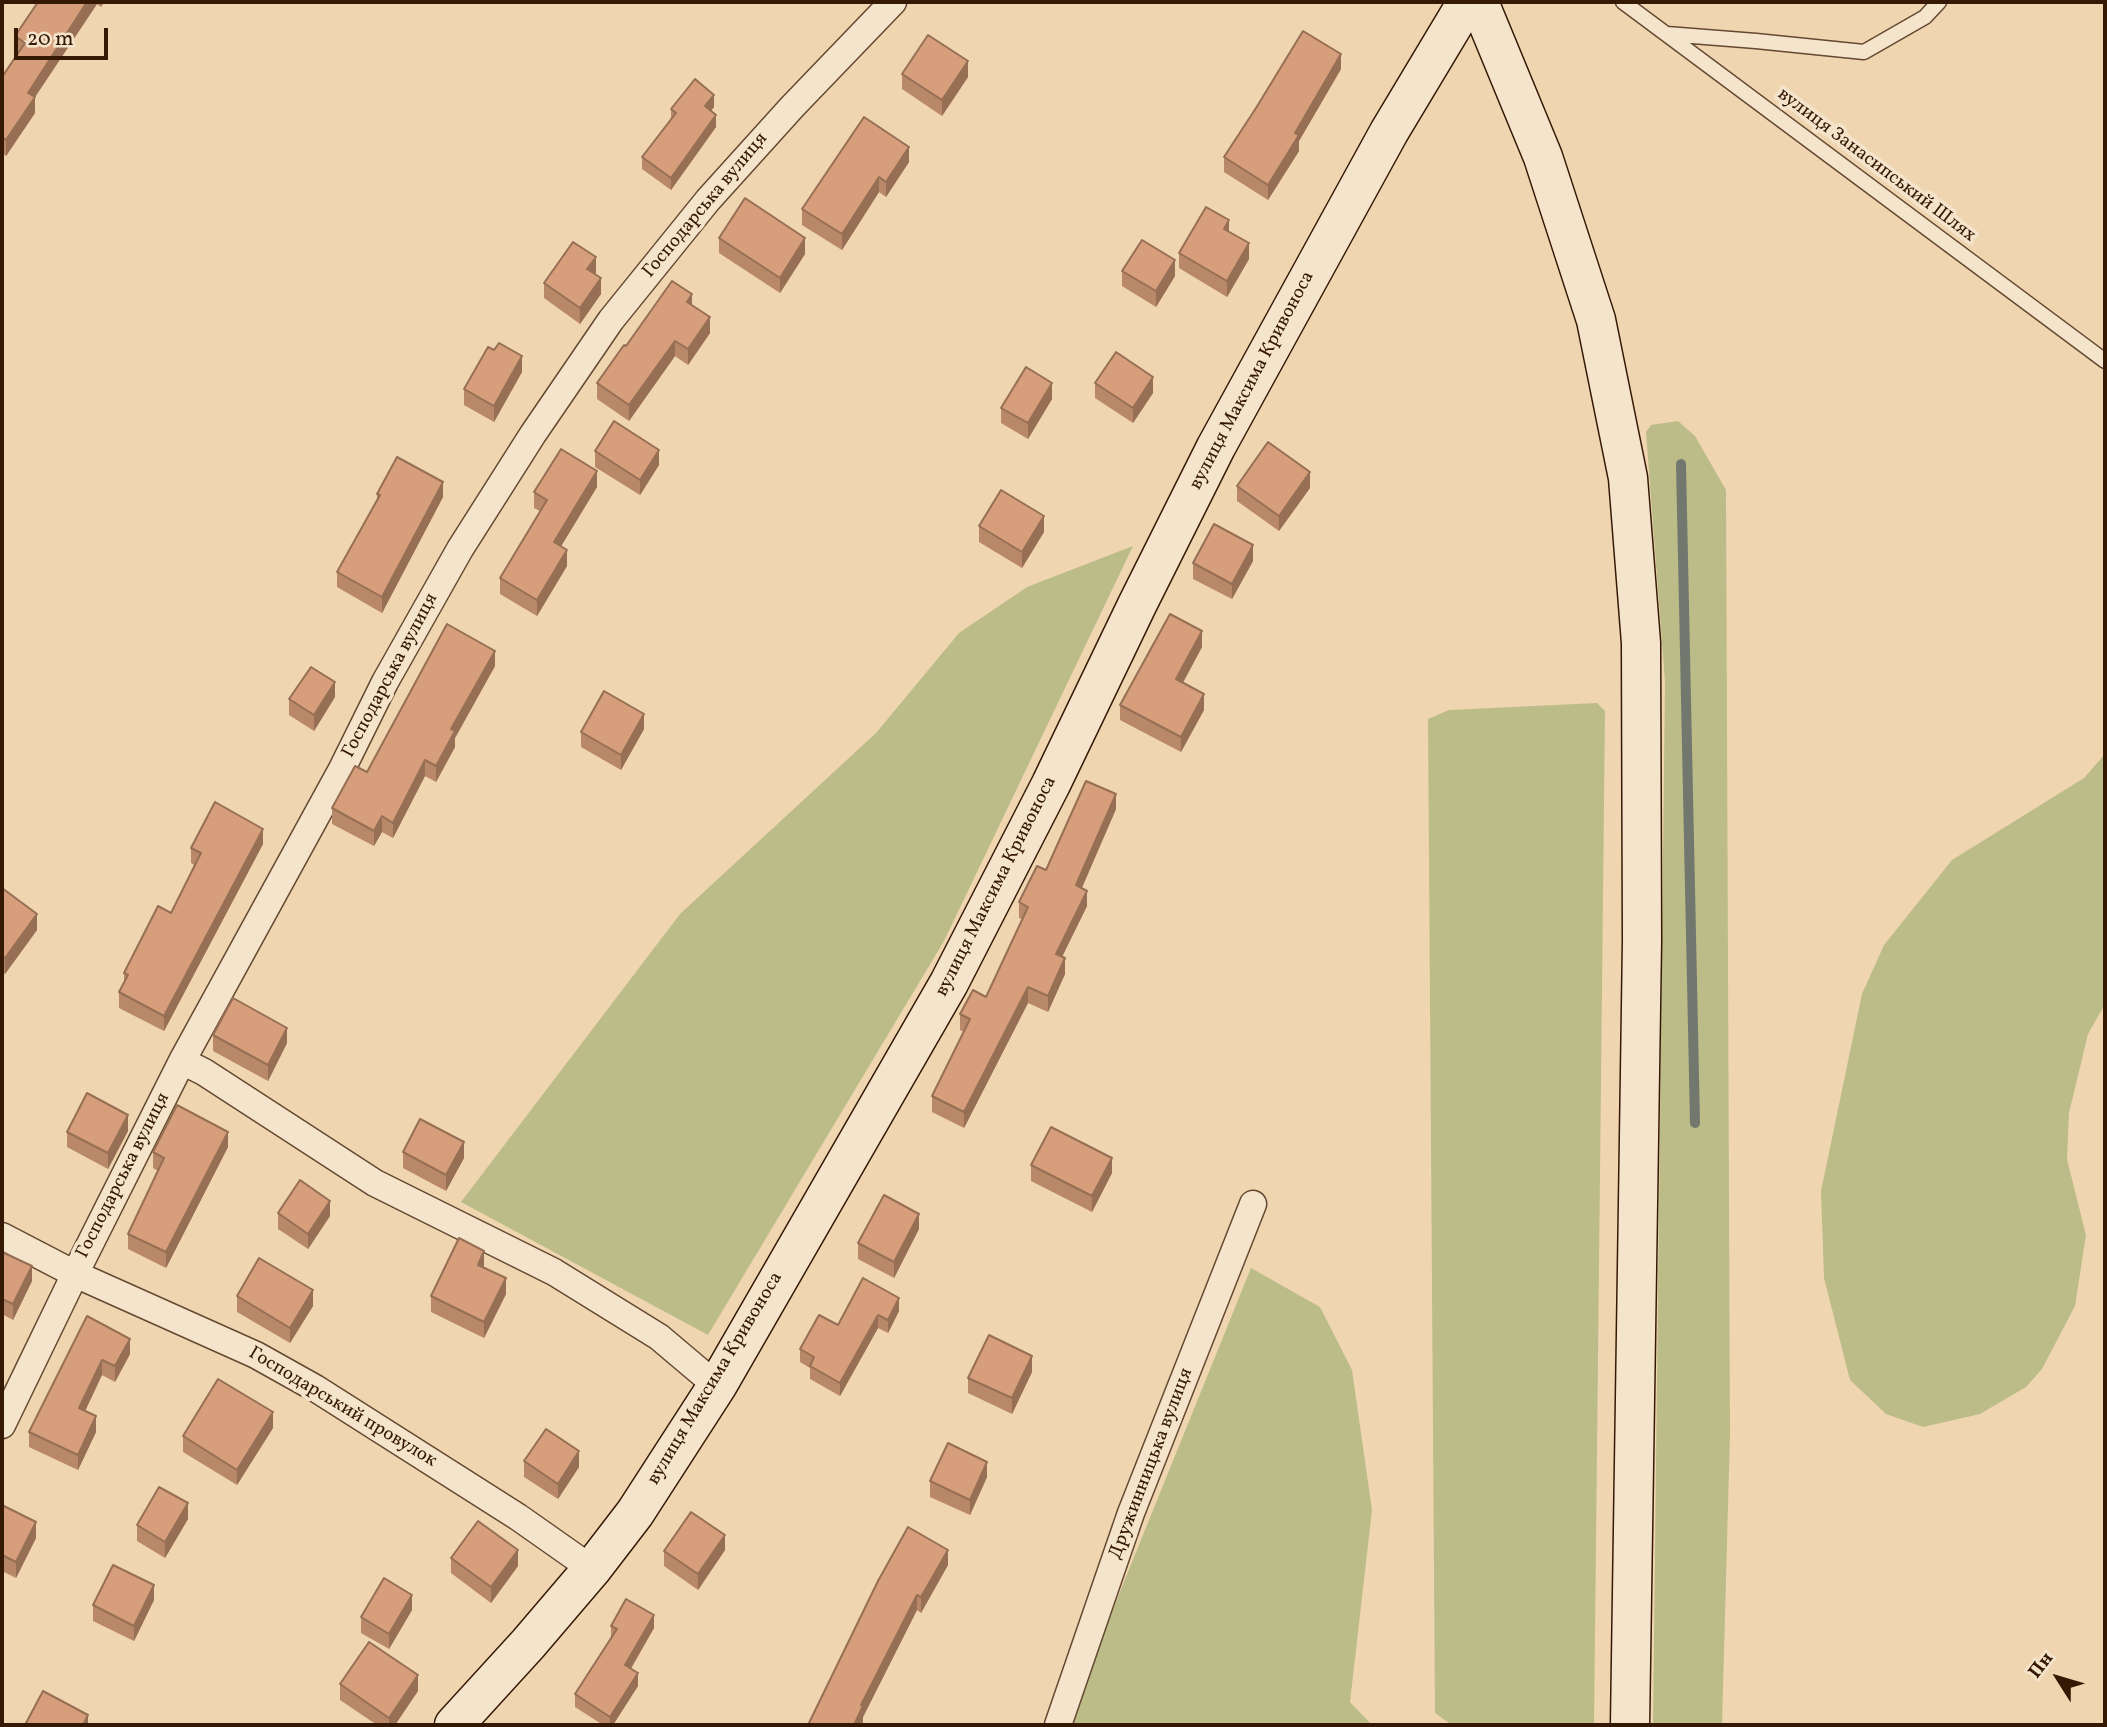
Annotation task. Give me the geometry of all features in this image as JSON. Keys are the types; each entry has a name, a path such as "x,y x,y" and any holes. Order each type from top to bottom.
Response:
{"street":[{"name":"Господарська вулиця","path":"2,1425 182,1061 342,769 385,682 460,549 533,434 611,320 708,200 792,107 893,2"},
{"name":"вулиця Максима Кривоноса","path":"454,1725 592,1569 635,1513 717,1386 949,983 1051,784 1223,435 1389,132 1467,2"},
{"path":"1479,2 1543,157 1596,320 1628,478 1641,643 1642,927 1630,1725"},
{"path":"182,1061 204,1072 375,1183 554,1272 659,1338 717,1386"},
{"name":"Дружинницька вулиця","path":"1058,1725 1131,1513 1253,1204"},
{"name":"Господарський провулок","path":"2,1236 75,1274 256,1355 315,1388 518,1517 592,1569"}],"lane":[{"name":"вулиця Занасипський Шлях","path":"1623,2 2105,361"},
{"path":"1667,34 1864,52 1924,17 1939,2"}],"green space":[{"path":"1678,421 1695,436 1726,490 1730,1433 1722,1725 1653,1725 1665,682 1646,432 1651,425"},
{"path":"1133,546 944,941 708,1335 461,1202 680,914 876,733 959,633 1027,587"},
{"path":"1597,703 1605,711 1594,1725 1452,1725 1435,1713 1428,719 1449,710"},
{"path":"2105,754 2105,1004 2088,1034 2069,1113 2067,1159 2086,1235 2075,1306 2042,1369 2026,1387 1980,1414 1923,1427 1886,1414 1850,1380 1824,1278 1821,1191 1862,994 1884,945 1952,860 2084,778"},
{"path":"1251,1268 1320,1307 1352,1370 1372,1510 1350,1702 1372,1725 1066,1725"}],"building":[{"path":"38,2 87,2 28,93 35,97 6,140 2,137 2,77 25,43 15,36"},
{"path":"1303,31 1341,54 1295,133 1299,135 1268,185 1224,157"},
{"path":"928,35 968,61 942,100 902,74"},
{"path":"695,79 714,95 705,106 716,115 671,178 642,157 676,113 671,109"},
{"path":"864,117 909,147 886,182 879,177 842,234 802,209"},
{"path":"745,198 805,238 780,278 719,238"},
{"path":"1206,207 1229,220 1224,229 1249,243 1227,281 1179,253"},
{"path":"1142,240 1175,260 1156,291 1122,271"},
{"path":"573,242 596,257 587,269 601,278 580,308 544,283"},
{"path":"672,281 692,294 687,302 710,317 688,349 675,341 629,405 597,383"},
{"path":"499,343 522,356 494,406 464,389 488,347 494,350"},
{"path":"1116,352 1153,377 1133,408 1095,383"},
{"path":"1026,367 1052,383 1028,423 1001,408"},
{"path":"614,421 659,450 640,480 595,451"},
{"path":"1268,442 1310,472 1279,516 1237,486"},
{"path":"561,449 597,471 554,542 567,550 537,600 500,578 547,500 534,492"},
{"path":"397,457 443,482 382,597 337,572 380,495 377,494"},
{"path":"1001,490 1044,516 1022,552 979,526"},
{"path":"1214,524 1253,545 1232,584 1193,563"},
{"path":"1170,614 1202,631 1176,679 1204,694 1181,737 1120,705"},
{"path":"447,624 495,651 451,729 455,731 436,766 425,760 393,823 382,816 374,831 332,808 355,766 367,772"},
{"path":"311,667 335,682 314,715 289,699"},
{"path":"604,691 644,714 621,755 581,732"},
{"path":"1086,781 1116,794 1076,885 1087,891 1056,954 1065,958 1048,996 1028,987 964,1112 932,1096 970,1019 960,1014 973,990 986,997 1028,907 1019,902 1037,866 1046,870"},
{"path":"215,802 263,829 164,1016 119,992 128,975 124,973 158,906 171,913 201,853 191,848"},
{"path":"2,888 37,914 5,958 2,956"},
{"path":"233,998 287,1028 268,1065 213,1035"},
{"path":"87,1093 128,1115 108,1153 67,1132"},
{"path":"177,1105 228,1132 166,1252 128,1234 164,1158 153,1152"},
{"path":"420,1119 464,1142 446,1175 403,1152"},
{"path":"1051,1127 1112,1158 1092,1196 1031,1165"},
{"path":"300,1180 330,1201 308,1234 278,1213"},
{"path":"884,1195 919,1214 894,1262 858,1243"},
{"path":"459,1238 484,1251 478,1265 506,1278 484,1322 431,1296"},
{"path":"2,1252 32,1266 13,1304 2,1299"},
{"path":"259,1258 313,1290 290,1328 237,1296"},
{"path":"863,1278 899,1298 888,1320 878,1315 840,1383 810,1366 814,1357 800,1349 819,1315 838,1325"},
{"path":"87,1316 130,1339 115,1366 102,1360 79,1408 96,1416 78,1455 29,1432"},
{"path":"989,1335 1032,1356 1012,1398 968,1378"},
{"path":"218,1379 273,1412 237,1470 183,1436"},
{"path":"546,1429 579,1451 558,1484 524,1461"},
{"path":"948,1443 987,1462 970,1500 930,1481"},
{"path":"159,1487 188,1503 165,1542 137,1525"},
{"path":"2,1505 36,1522 16,1562 2,1555"},
{"path":"691,1512 725,1535 698,1574 664,1551"},
{"path":"478,1521 518,1550 491,1587 451,1558"},
{"path":"908,1527 948,1550 921,1597 917,1595 861,1705 863,1706 854,1725 808,1725 878,1581"},
{"path":"113,1565 154,1585 134,1626 93,1605"},
{"path":"384,1578 412,1595 389,1634 361,1617"},
{"path":"626,1599 654,1615 625,1665 638,1673 610,1717 575,1694 617,1629 611,1626"},
{"path":"369,1642 418,1675 389,1718 340,1684"},
{"path":"43,1691 88,1715 83,1725 25,1725"}],"waterway":[{"path":"1681,464 1695,1123"}]}
